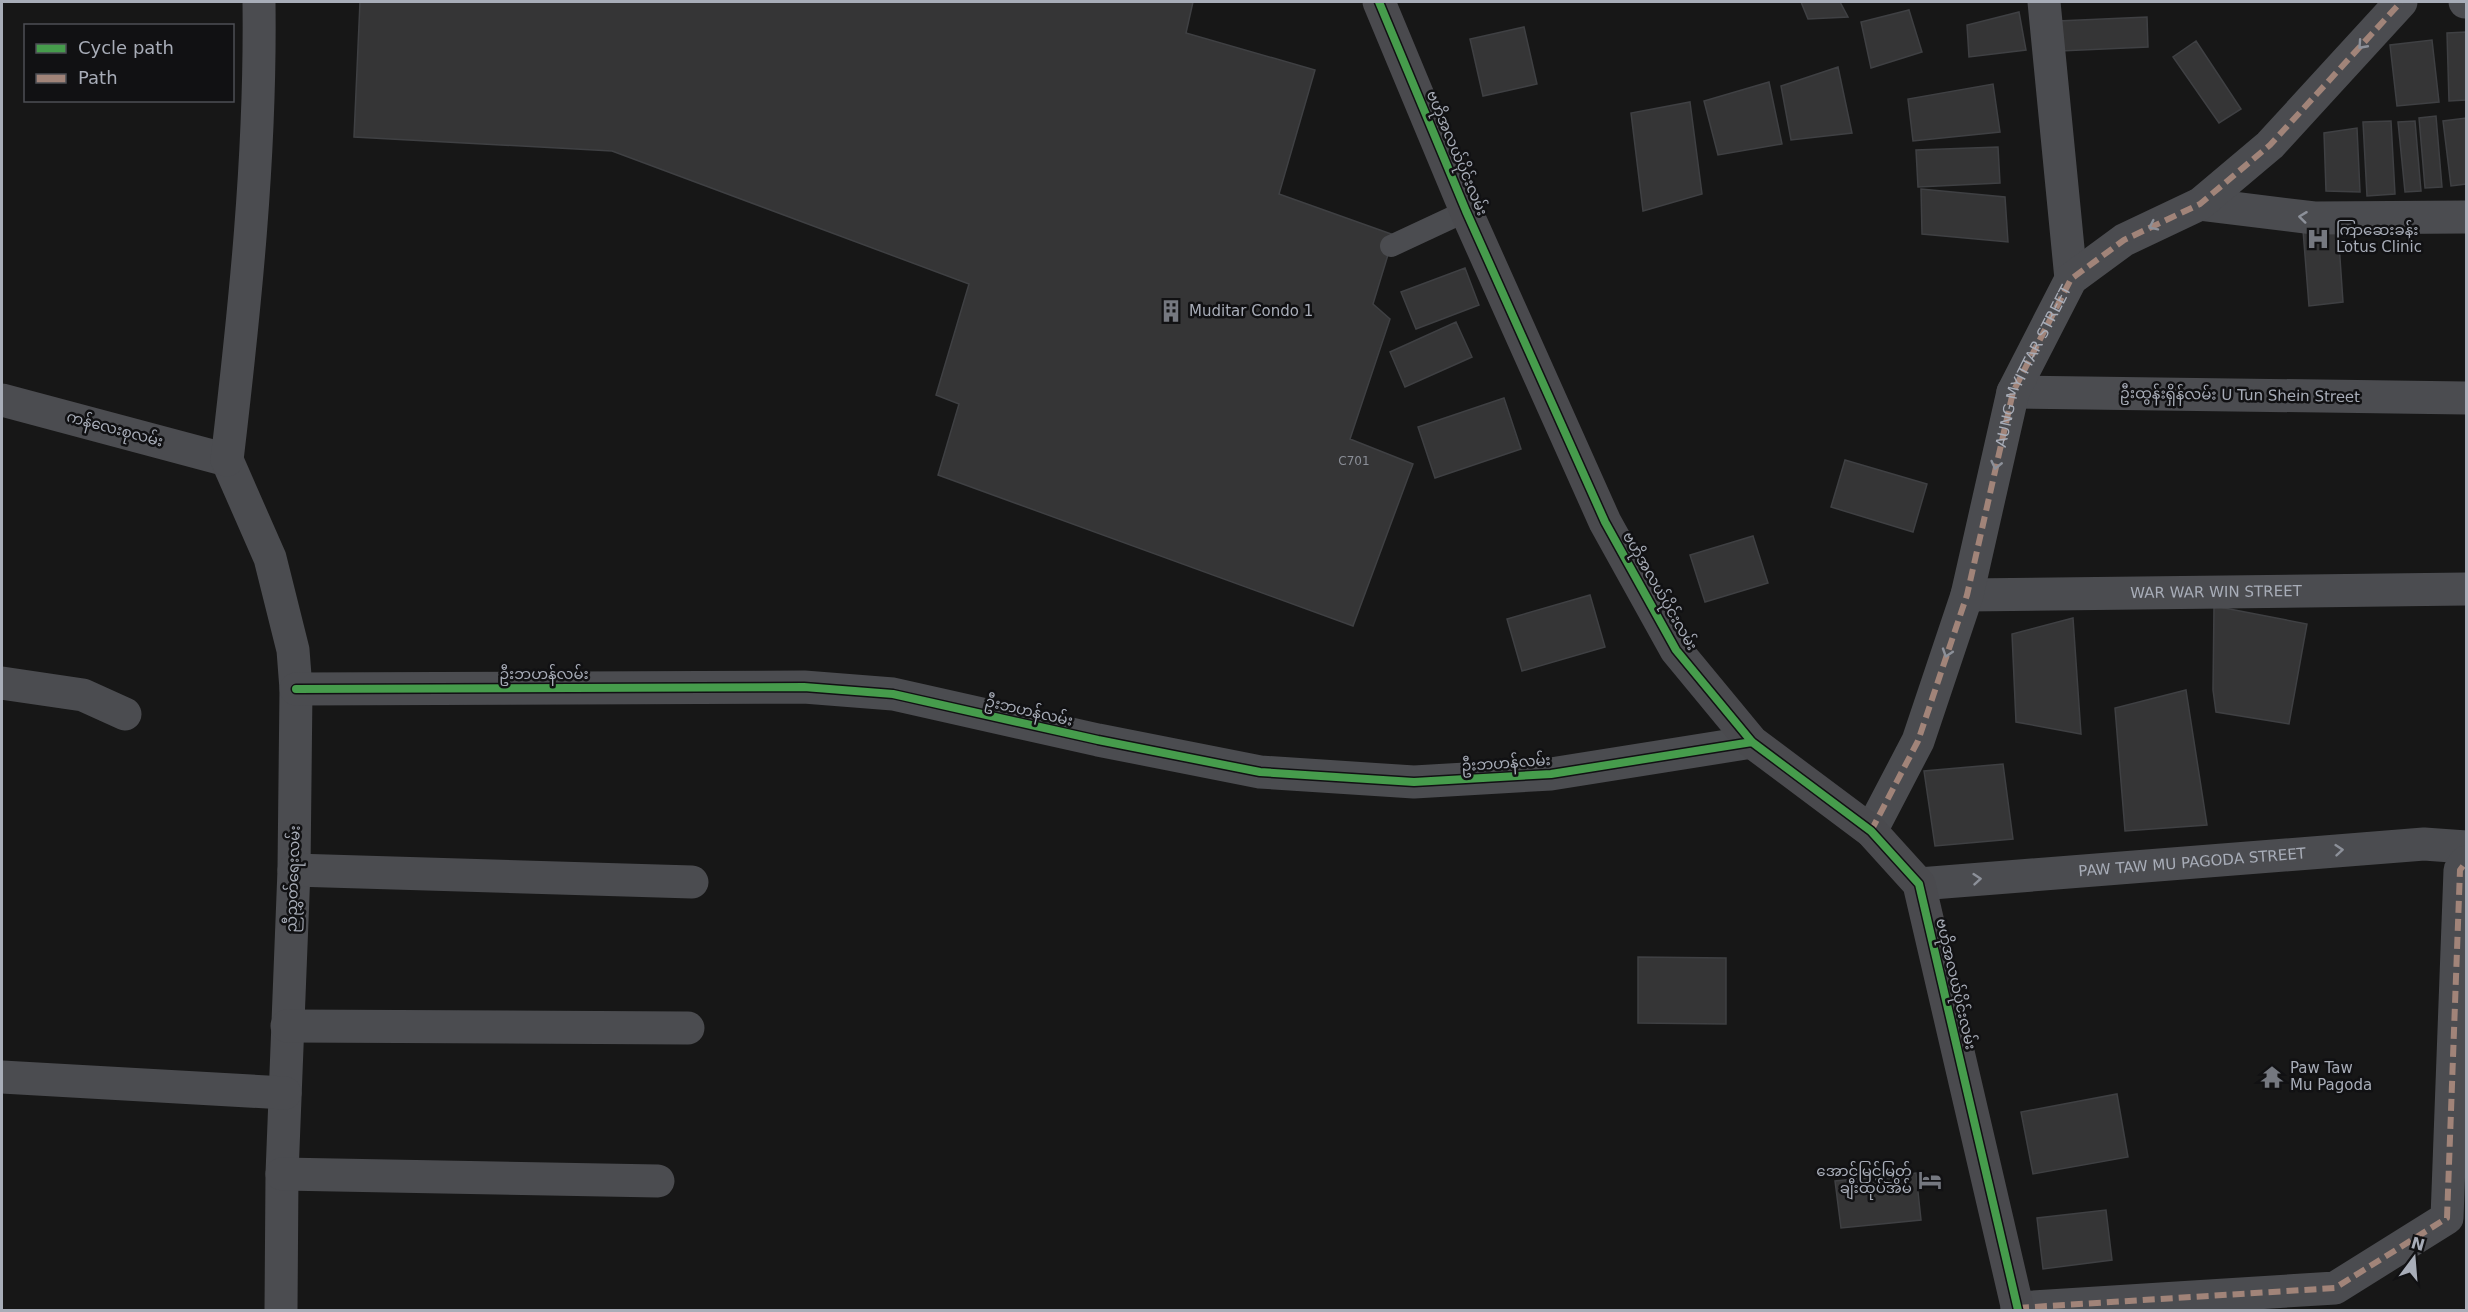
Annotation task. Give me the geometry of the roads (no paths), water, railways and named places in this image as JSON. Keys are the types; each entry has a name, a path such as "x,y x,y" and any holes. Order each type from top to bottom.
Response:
{"street":[{"path":"228,460 247,294 260,71 259,2"},
{"name":"ဗဟိုအလယ်ပိုင်းလမ်း","path":"1379,2 1466,211 1605,522 1676,650 1752,742 1871,831 1919,884 2018,1310"},
{"path":"2044,2 2071,279"},
{"name":"AUNG MYITTAR STREET","path":"1871,831 1918,741 1967,595 2013,392 2071,279 2124,240 2200,204 2270,145 2401,2"},
{"path":"2200,204 2314,218 2466,217"},
{"name":"ဦးထွန်းရှိန်လမ်း U Tun Shein Street","path":"2013,392 2466,398"},
{"name":"ကန်လေးစုလမ်း","path":"2,400 228,460"},
{"name":"ညီညွှတ်ရေးလမ်း","path":"228,460 270,558 293,650 296,688 294,870 282,1174 281,1311"},
{"name":"WAR WAR WIN STREET","path":"1967,595 2466,589"},
{"path":"2,683 83,695 124,714"},
{"name":"ဦးဘဟန်လမ်း","path":"296,688 804,687 893,694 1098,740 1260,772 1414,782 1551,774 1752,742"},
{"name":"PAW TAW MU PAGODA STREET","path":"1919,884 2424,844 2464,860"},
{"path":"2018,1310 2335,1288 2447,1218 2464,860"},
{"path":"294,870 692,882"},
{"path":"287,1026 688,1028"},
{"path":"2,1077 285,1093"},
{"path":"282,1174 658,1180"}],"lane":[{"path":"1391,246 1466,211"}],"place":[{"name":"ကြာဆေးခန်း Lotus Clinic","path":"2318,239"},
{"name":"Muditar Condo 1","path":"1171,311"},
{"name":"Paw Taw Mu Pagoda","path":"2272,1077"},
{"name":"အောင်မြင့်မြတ် ချီးထုပ်အိမ်","path":"1930,1180"}]}
